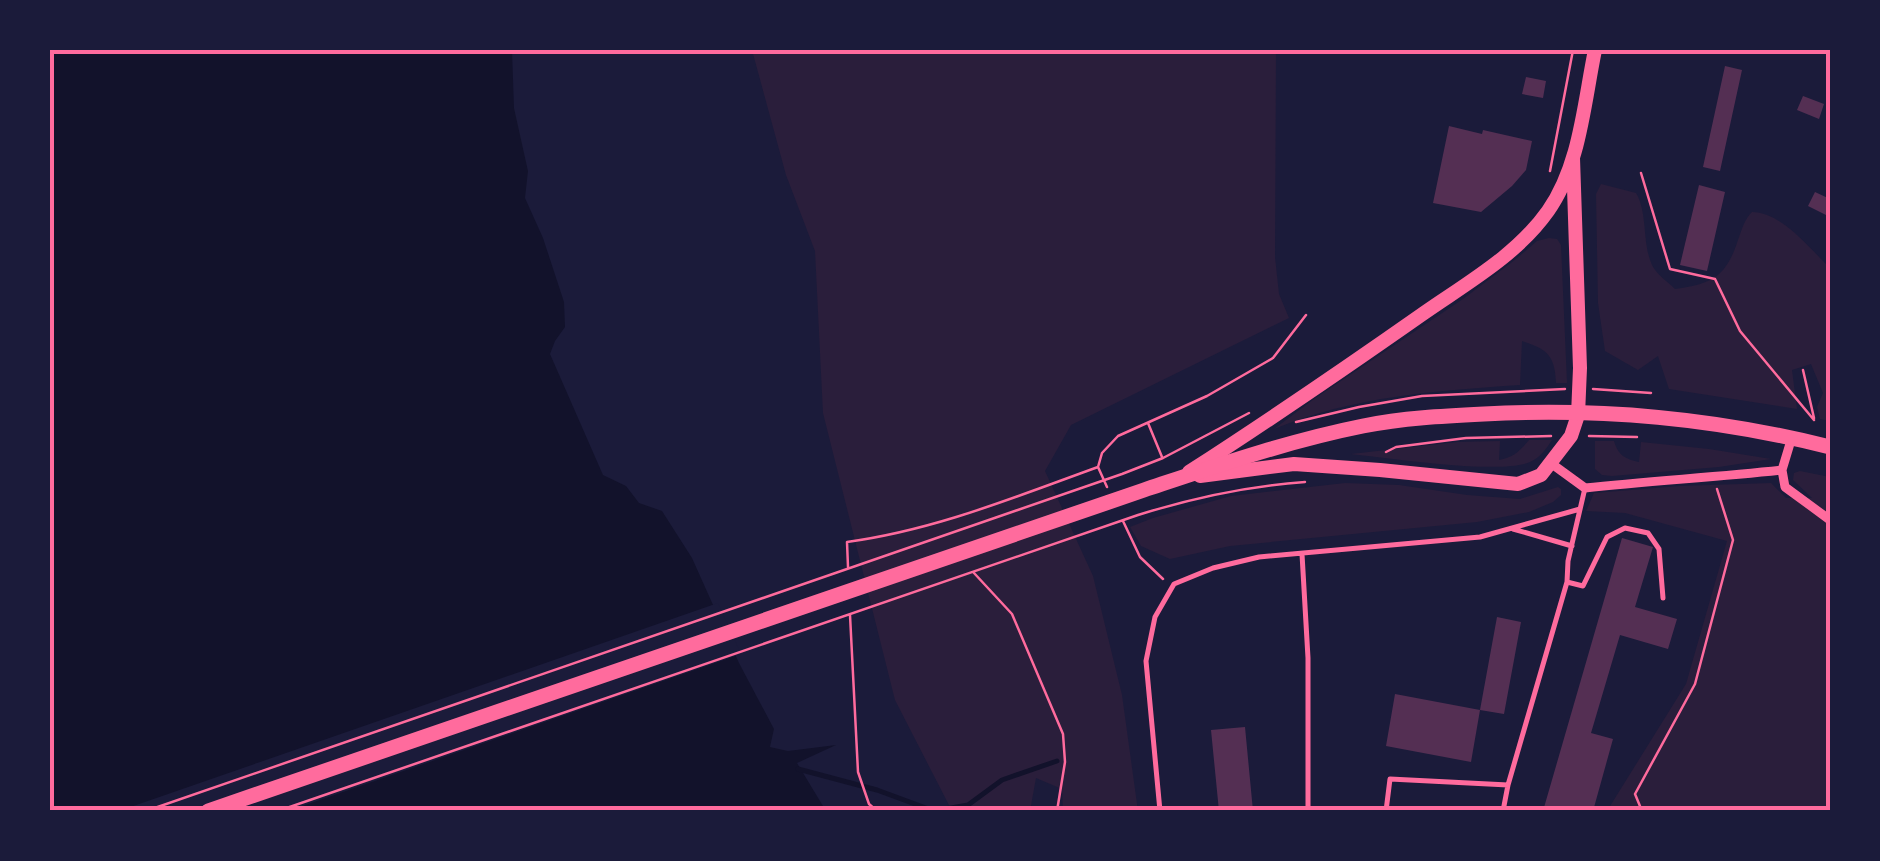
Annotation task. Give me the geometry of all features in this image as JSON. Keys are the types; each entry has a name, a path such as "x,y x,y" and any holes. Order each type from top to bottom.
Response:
{"main road":[{"path":"1180,478 1294,464 1518,484 1540,476 1552,464 1571,436 1578,415 1574,158 1594,50"},
{"path":"1180,478 1498,262 1527,237 1550,209 1574,158"},
{"path":"208,811 1180,478 1265,450 1364,426 1424,417 1586,411 1645,414 1792,437 1830,447"}],"street":[{"path":"1792,437 1782,470 1785,487 1830,520"},
{"path":"1552,464 1585,488 1782,470"}],"lane":[{"path":"1503,811 1567,582 1585,488"},
{"path":"1160,811 1146,661 1154,617 1174,584 1212,568 1259,557 1480,537 1580,508"},
{"path":"1510,528 1572,546"},
{"path":"1567,582 1584,586 1607,538 1626,528 1648,533 1660,549 1663,598"},
{"path":"1302,553 1308,658 1308,811"},
{"path":"1386,811 1390,779 1508,785"}],"path":[{"path":"1548,180 1574,50"},
{"path":"1642,173 1670,270 1715,279 1740,331 1814,420 1804,370"},
{"path":"1106,484 1098,466 1102,453 1118,436 1207,396 1273,358 1306,315"},
{"path":"1279,412 1287,424 1358,406 1422,396 1524,389"},
{"path":"146,811 1122,474 1163,458 1258,408"},
{"path":"1148,422 1163,458"},
{"path":"849,580 847,542 958,518 1098,466"},
{"path":"1642,811 1634,794 1695,684 1733,540 1713,478"},
{"path":"278,811 1138,515"},
{"path":"1123,521 1140,557 1172,587"},
{"path":"973,572 1012,614 1063,734 1065,762 1057,811"},
{"path":"850,600 858,772 869,804 878,811"}],"shaded area":[{"path":"50,50 512,50 514,108 528,171 525,198 564,302 565,327 550,354 603,475 626,486 639,503 662,511 692,558 739,663 774,729 770,747 788,751 836,745 797,763 826,811 50,811"},
{"path":"752,50 1276,50 1275,257 1279,294 1289,318 1071,425 1045,471 1093,576 1122,695 1138,811 1063,811 1062,789 1036,778 1030,811 952,811 895,700 823,413 815,251 786,175"},
{"path":"1601,184 1636,193 1652,265 1675,289 1708,281 1723,270 1752,212 1785,225 1830,268 1830,421 1820,419 1817,407 1823,393 1811,364 1792,370 1797,409 1669,389 1658,356 1638,370 1605,351 1598,303 1596,194"},
{"path":"1557,239 1561,245 1567,383 1556,383 1552,360 1544,351 1522,341 1520,385 1364,402 1274,429 1463,299 1537,241"},
{"path":"1529,440 1552,440 1537,458 1515,466 1444,464 1351,454 1500,441 1499,460 1516,453"},
{"path":"1595,441 1614,441 1623,456 1639,462 1641,442 1771,459 1719,467 1602,475 1595,469"},
{"path":"1794,473 1830,477 1830,811 1607,811 1686,684 1727,541 1625,513 1586,511 1594,493 1771,483 1786,498 1812,498 1793,480"},
{"path":"1345,483 1520,499 1558,487 1561,495 1529,512 1477,522 1230,546 1170,559 1141,546 1130,527 1231,496"}],"pier":[{"path":"718,603 741,654 288,811 119,811"}],"building":[{"path":"1725,66 1742,70 1720,171 1703,167"},
{"path":"1526,77 1546,81 1543,98 1522,94"},
{"path":"1803,96 1824,104 1819,119 1797,110"},
{"path":"1449,126 1532,141 1526,170 1481,212 1433,203"},
{"path":"1699,185 1725,192 1707,271 1680,265"},
{"path":"1815,192 1830,199 1830,217 1808,206"},
{"path":"1622,538 1653,547 1635,607 1677,619 1668,649 1620,635 1591,733 1613,739 1593,811 1543,811"},
{"path":"1497,617 1521,622 1504,714 1480,710"},
{"path":"1395,694 1480,710 1471,762 1386,746"},
{"path":"1245,727 1253,811 1219,811 1211,730"}],"waterway":[{"path":"798,769 877,790 934,811 968,805 1002,780 1057,761"}]}
